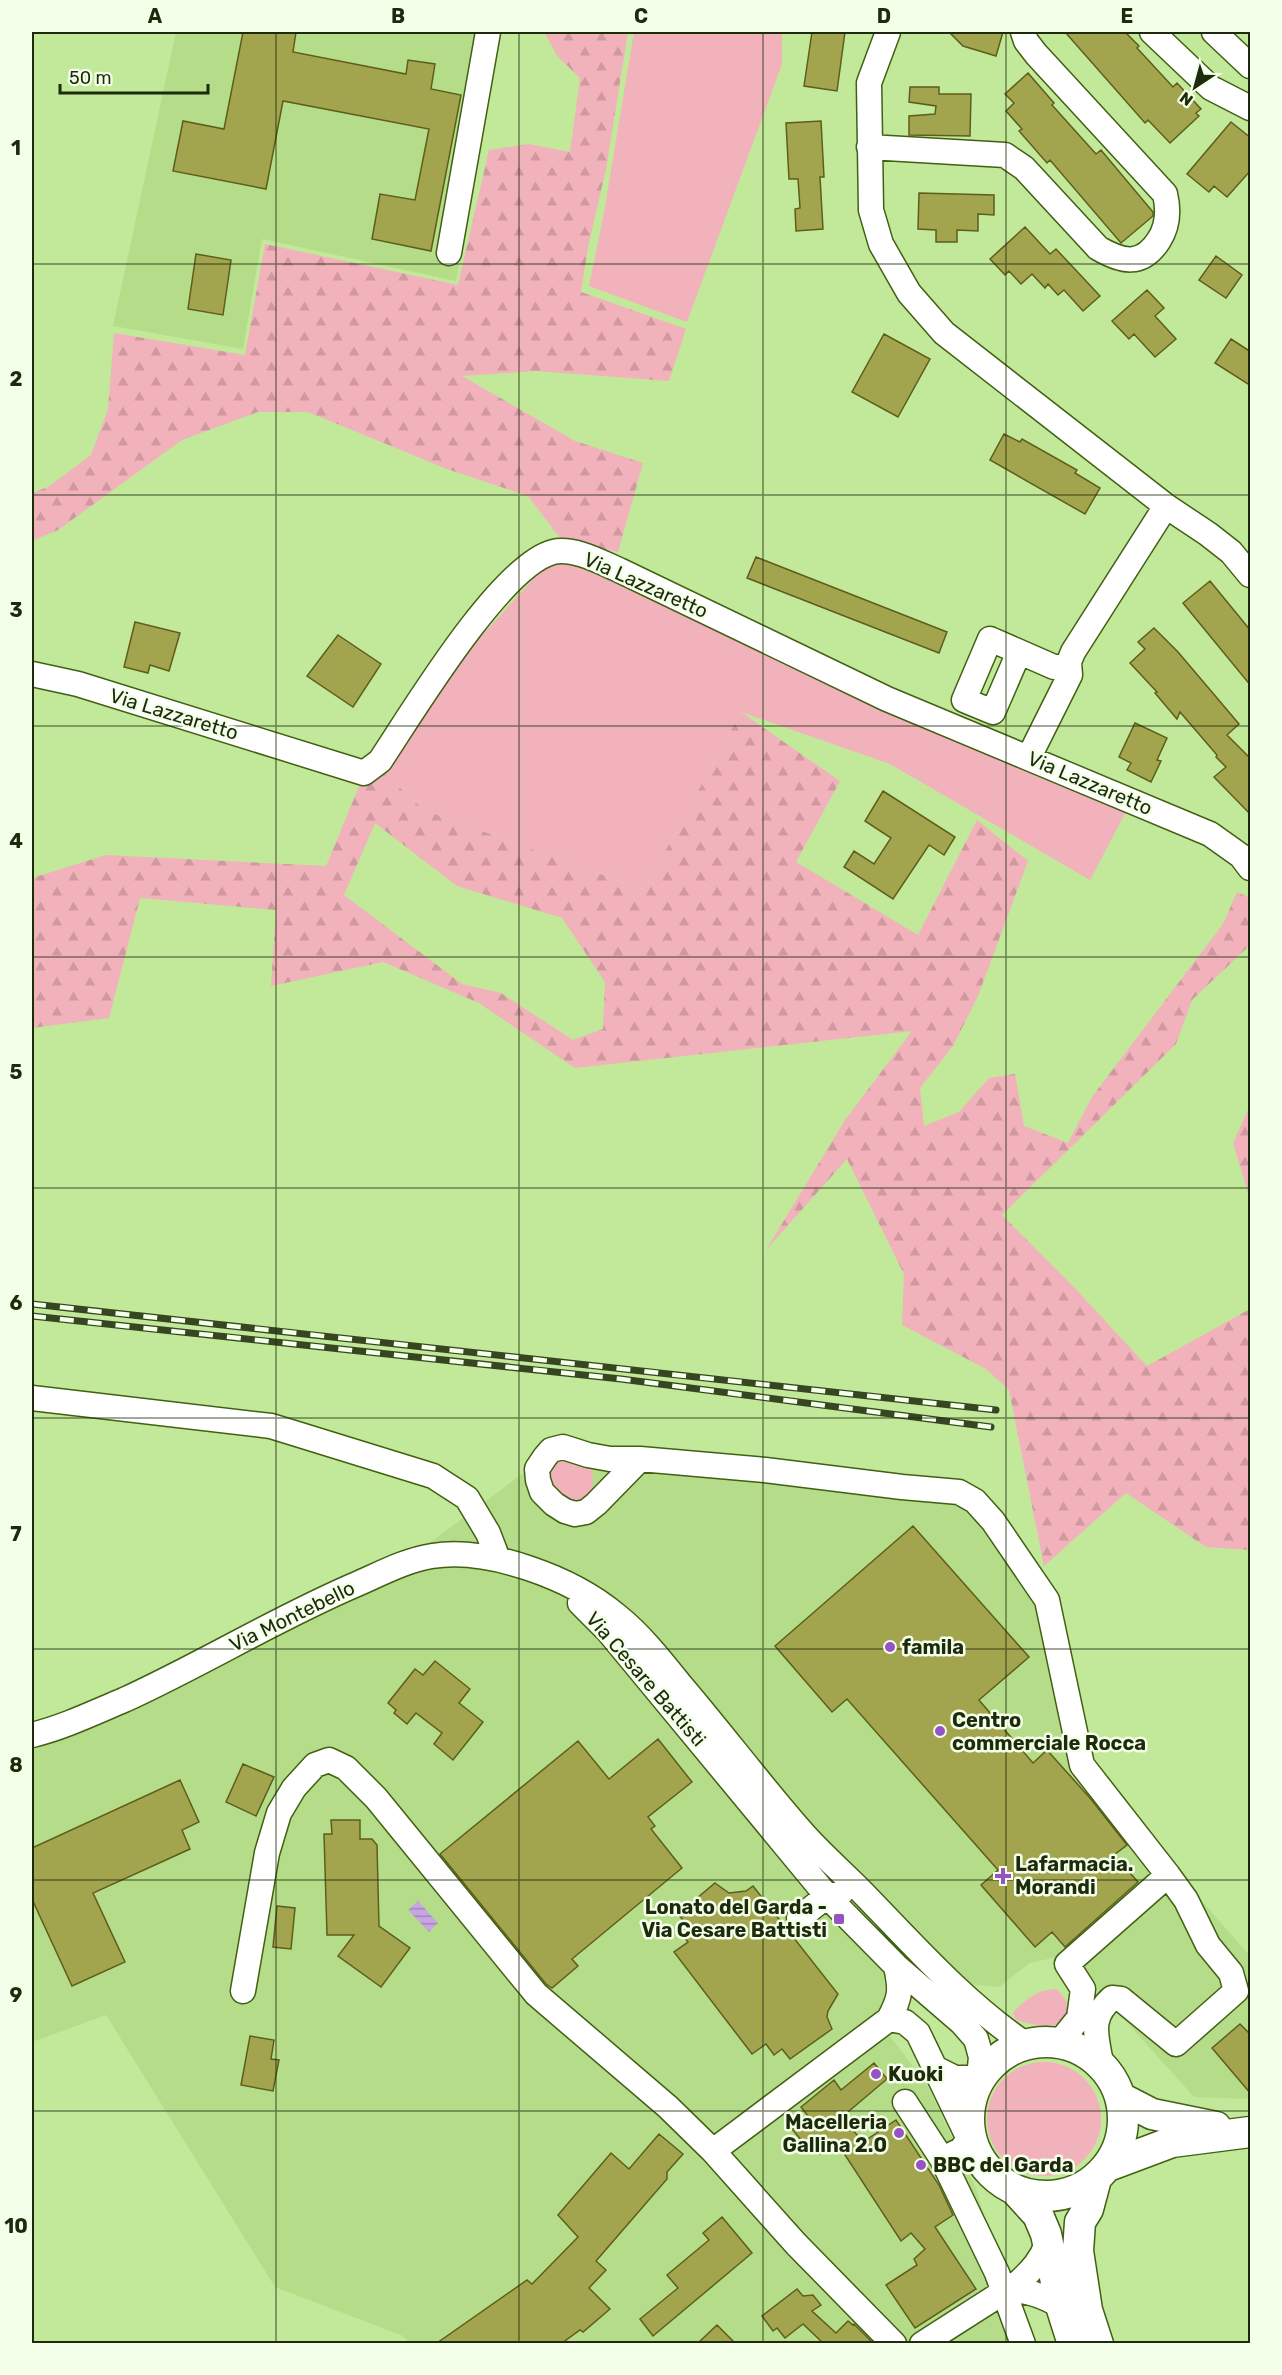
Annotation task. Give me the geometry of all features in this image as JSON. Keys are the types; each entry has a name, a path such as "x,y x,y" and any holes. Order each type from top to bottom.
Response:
{"main road":[{"path":"1073,2343 1061,2306 1038,2215 1017,2192 999,2181 985,2167 969,2139 968,2116 971,2097 979,2079 991,2063 1007,2051 1025,2044 1047,2041 1086,2053 1101,2064 1113,2080 1120,2098 1123,2116 1122,2134 1117,2151 1102,2172 1088,2209 1080,2222 1078,2251 1087,2310 1098,2343"},
{"path":"1120,2098 1152,2114 1246,2132"},
{"path":"1017,2192 1045,2197 1059,2196 1077,2190 1102,2172 1172,2142 1246,2132"}],"street":[{"path":"450,253 488,32"},
{"path":"888,32 869,83 871,210 881,244 909,293 944,333 1166,506 1231,552 1251,575"},
{"path":"869,147 1005,155 1024,168 1098,248 1112,256 1127,259 1139,259 1150,254 1163,233 1168,216 1165,195 1036,54 1026,41 1023,32"},
{"path":"1152,32 1211,88 1251,108"},
{"path":"1214,32 1251,66"},
{"path":"1029,756 1070,675 1069,662 1073,652 1166,506"},
{"name":"Via Lazzaretto","path":"32,674 78,684 364,773 381,761 434,680 485,609 517,574 540,557 555,551 576,554 619,570 886,699 1029,756 1210,834 1241,856 1251,868"},
{"path":"1019,652 1054,667 1063,667 1069,662"},
{"path":"32,1398 271,1426 433,1476 467,1498 488,1533 498,1559"},
{"path":"640,1459 959,1492 975,1501 993,1521 1047,1600 1082,1765 1186,1900 1208,1945 1231,1973 1236,1991 1176,2044 1121,1999 1112,1998 1099,2009 1096,2022 1101,2064"},
{"name":"Via Montebello","path":"32,1735 63,1727 159,1683 324,1598 397,1567 431,1556 474,1554 531,1570"},
{"name":"Via Cesare Battisti","path":"531,1570 581,1604 608,1631 827,1896 896,1966 962,2023 976,2040 981,2057 979,2079"},
{"name":"Via Cesare Battisti","path":"531,1570 580,1591 615,1613 635,1632 709,1717 802,1832 912,1946 996,2024 1025,2044"},
{"path":"243,1991 267,1853 279,1813 294,1788 315,1765 329,1760 346,1768 376,1798 536,1994 668,2107 713,2151 796,2244 894,2343"},
{"path":"1059,2043 1079,2018 1083,1989 1067,1964 1167,1875"},
{"path":"799,1918 827,1896 846,1893 896,1943 912,1946"},
{"path":"713,2151 889,2019 898,2002 901,1988 896,1966"},
{"path":"889,2019 905,2022 918,2033 969,2139 962,2150 942,2159"},
{"path":"937,2069 955,2078 979,2079"},
{"path":"905,2102 942,2159 997,2273 1023,2343"},
{"path":"922,2343 1019,2282 1043,2257 1047,2244"},
{"path":"1002,2291 1019,2289 1039,2294 1061,2306"}],"shaded area":[{"path":"176,32 501,32 456,281 262,239 243,349 113,326"},
{"path":"545,1457 959,1492 1047,1600 1082,1765 1250,1956 1250,2099 1194,2097 1066,1955 1030,1963 999,1987 884,1977 886,2031 926,2083 976,2188 1021,2343 410,2343 403,2336 275,2287 106,2015 32,2042 32,1735 397,1567"},
{"path":"418,1901 438,1923 429,1932 408,1910"}],"green space":[{"path":"544,32 628,32 606,169 588,247 581,292 686,329 669,381 536,371 462,376 575,441 643,463 618,552 560,538 528,496 447,469 308,412 258,412 182,440 58,530 32,541 32,493 48,487 91,455 108,409 114,333 245,355 265,244 458,285 489,150 529,144 570,152 580,78 558,57"},
{"path":"634,32 782,32 782,64 687,322 589,286 604,213"},
{"path":"573,562 1128,808 1090,880 890,764 741,712 644,890 424,810 383,772 462,657 547,564"},
{"path":"741,712 840,781 796,862 918,935 977,820 1028,861 978,996 953,1046 920,1088 924,1126 959,1112 989,1078 1015,1074 1024,1126 1068,1143 1092,1097 1223,924 1237,892 1250,898 1250,945 1192,1000 1176,1044 1002,1215 1072,1285 1147,1366 1250,1309 1250,1550 1206,1547 1126,1493 1044,1566 1009,1390 986,1369 902,1325 904,1274 847,1159 766,1250 845,1120 912,1031 575,1068 479,1003 383,962 271,986 276,910 140,898 109,1018 32,1028 32,878 106,855 326,866 360,784 383,772 424,810 644,890","holes":["375,823 457,886 562,918 605,982 603,1029 573,1040 501,993 462,984 344,895"]},
{"path":"1250,1105 1250,1199 1233,1143"},
{"path":"561,1458 590,1466 593,1477 592,1489 590,1494 581,1501 575,1503 560,1501 547,1476 555,1462"},
{"path":"1056,1989 1064,1998 1068,2009 1068,2014 1061,2023 1045,2026 1016,2020 1013,2013 1028,1999 1043,1991"},
{"path":"1044,2062 1066,2066 1085,2078 1097,2097 1101,2119 1097,2141 1085,2160 1066,2172 1044,2176 1022,2172 1003,2160 991,2141 987,2119 991,2097 1003,2078 1022,2066"}],"building":[{"path":"243,32 296,32 293,52 406,74 408,60 435,64 431,89 461,95 431,251 372,239 380,194 415,200 429,129 283,101 266,189 173,171 183,121 224,129"},
{"path":"812,32 845,32 837,91 804,86"},
{"path":"949,32 1003,32 996,56 963,46"},
{"path":"1065,32 1125,32 1173,87 1177,83 1201,109 1196,113 1199,116 1170,143 1148,120 1145,123"},
{"path":"1028,73 1054,103 1052,105 1096,154 1101,150 1153,212 1153,216 1121,243 1050,160 1047,163 1019,131 1022,129 1006,111 1014,103 1005,94"},
{"path":"910,87 939,87 939,94 971,94 970,136 909,135 909,116 935,114 936,106 909,102"},
{"path":"821,121 824,177 820,177 823,229 796,231 795,209 800,208 798,179 789,179 786,123"},
{"path":"1231,122 1251,138 1251,170 1227,197 1214,186 1209,192 1187,174"},
{"path":"919,193 994,195 994,215 978,214 978,231 957,230 957,242 936,242 936,230 918,229"},
{"path":"1025,227 1050,254 1056,249 1100,296 1083,311 1064,290 1058,295 1048,284 1045,288 1032,274 1021,284 1009,271 1005,275 990,259"},
{"path":"196,254 231,260 223,315 188,309"},
{"path":"1216,256 1242,275 1226,298 1199,280"},
{"path":"1147,290 1164,308 1155,316 1176,339 1155,357 1134,334 1129,339 1112,321"},
{"path":"884,334 930,359 898,417 852,392"},
{"path":"1231,339 1251,352 1251,386 1215,363"},
{"path":"1004,434 1020,442 1022,439 1077,470 1075,473 1100,488 1085,514 990,460"},
{"path":"756,557 947,632 939,653 747,578"},
{"path":"1210,581 1251,631 1251,686 1183,603"},
{"path":"135,622 180,633 169,671 150,665 148,673 124,667"},
{"path":"1154,628 1178,652 1239,724 1227,735 1251,759 1251,815 1214,777 1226,767 1216,757 1217,755 1180,712 1177,719 1155,693 1157,692 1130,663 1145,649 1138,642"},
{"path":"338,635 381,664 353,707 307,676"},
{"path":"1135,723 1167,738 1157,760 1161,761 1151,782 1127,770 1131,763 1119,757"},
{"path":"883,791 955,837 944,855 929,845 893,899 844,867 854,851 874,864 891,838 865,821"},
{"name":"Centro commerciale Rocca","path":"913,1526 1029,1657 979,1700 1033,1763 1047,1750 1090,1798 1127,1845 1114,1855 1138,1882 1065,1947 1052,1932 1035,1947 981,1885 998,1870 847,1699 832,1712 775,1646"},
{"path":"435,1661 470,1689 459,1703 483,1722 453,1760 434,1744 442,1733 416,1713 407,1724 394,1713 396,1710 388,1703 415,1669 423,1675"},
{"path":"658,1739 692,1782 648,1817 655,1826 651,1829 682,1868 572,1959 578,1966 552,1988 546,1984 440,1854 578,1741 609,1779"},
{"path":"243,1764 274,1777 256,1816 226,1802"},
{"path":"180,1780 199,1822 182,1830 190,1849 93,1893 125,1962 72,1986 32,1899 32,1848"},
{"path":"331,1820 360,1820 360,1839 372,1839 377,1845 379,1926 410,1948 381,1987 338,1956 354,1935 327,1935 324,1834 332,1834"},
{"path":"715,1883 729,1893 746,1891 753,1886 838,1994 828,2011 827,2017 832,2029 790,2059 782,2049 774,2055 766,2044 752,2054 674,1952 688,1942 679,1930 686,1924 678,1914"},
{"path":"277,1906 295,1908 291,1949 273,1947"},
{"path":"1240,2024 1251,2035 1251,2094 1212,2048"},
{"path":"250,2036 274,2040 271,2059 279,2060 273,2091 241,2085"},
{"path":"874,2063 887,2079 842,2117 863,2142 896,2120 939,2185 953,2215 935,2227 976,2289 915,2328 886,2285 917,2265 914,2259 925,2249 911,2233 901,2241 836,2141 820,2154 810,2142 806,2146 792,2129 808,2116 801,2107 834,2080 841,2090"},
{"path":"659,2134 683,2154 667,2172 667,2179 596,2261 606,2270 589,2288 610,2309 583,2332 580,2330 562,2343 437,2343 527,2280 532,2284 578,2237 558,2215 611,2153 629,2169"},
{"path":"722,2217 752,2253 653,2336 640,2319 678,2288 667,2275 709,2240 703,2233"},
{"path":"797,2289 803,2296 813,2295 821,2305 812,2311 836,2333 848,2321 873,2343 823,2343 803,2324 785,2338 777,2328 773,2331 762,2316"},
{"path":"717,2325 735,2343 698,2343"}],"railway":[{"path":"32,1304 996,1410"},
{"path":"32,1316 621,1379 991,1427"}],"place":[{"name":"famila","path":"890,1647"},
{"name":"Centro commerciale Rocca","path":"940,1731"},
{"name":"Lafarmacia. Morandi","path":"1003,1876"},
{"name":"Lonato del Garda - Via Cesare Battisti","path":"839,1919"},
{"name":"Kuoki","path":"876,2074"},
{"name":"Macelleria Gallina 2.0","path":"899,2133"},
{"name":"BBC del Garda","path":"921,2165"}]}
